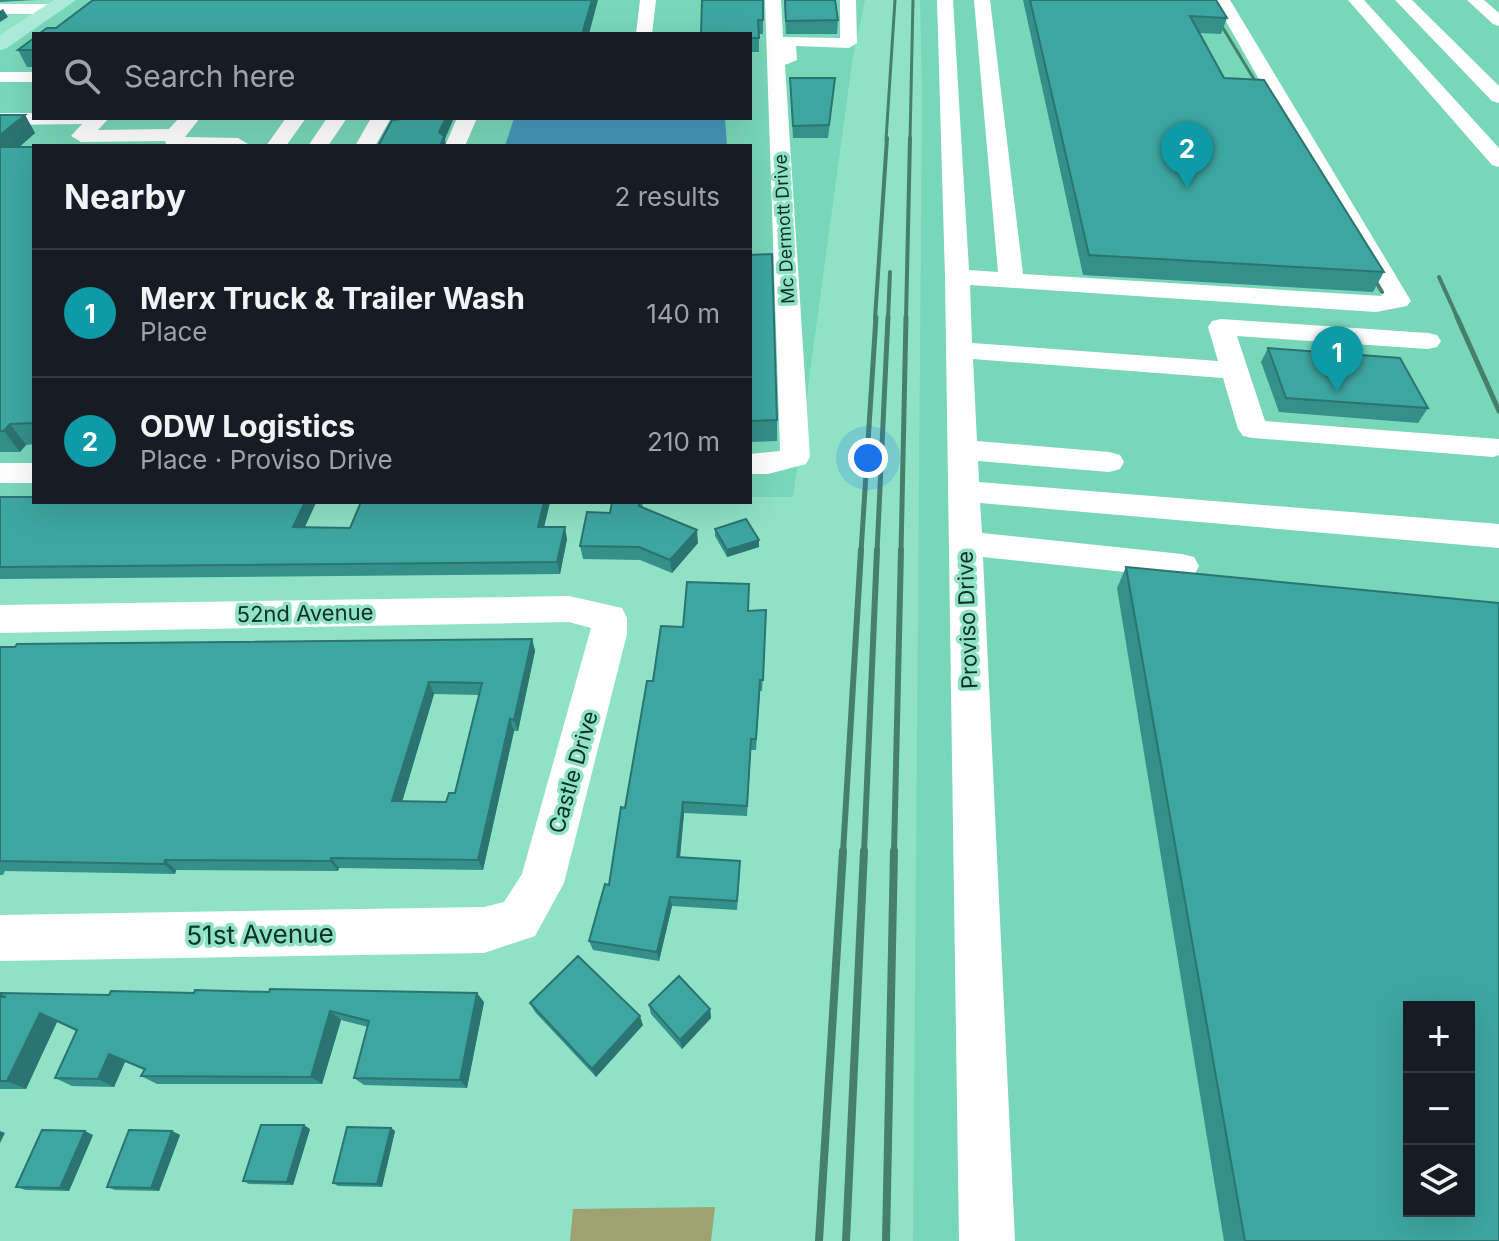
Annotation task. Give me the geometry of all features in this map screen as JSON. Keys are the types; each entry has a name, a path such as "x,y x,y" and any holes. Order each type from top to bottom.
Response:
{"main road":[{"path":"0,44 60,4"}],"street":[{"path":"644,32 648,0"},
{"name":"Mc Dermott Drive","path":"752,464 795,457 773,0"},
{"path":"775,60 788,60 787,41 849,43 848,0 833,0"},
{"name":"Proviso Drive","path":"945,0 963,450 987,1241"},
{"path":"982,0 1011,280"},
{"path":"957,277 1376,304 1398,301 1222,0"},
{"path":"1356,0 1499,161"},
{"path":"1403,0 1499,97"},
{"path":"1423,0 1499,74"},
{"path":"1475,0 1499,21"},
{"path":"0,9 60,4"},
{"path":"0,77 32,77"},
{"path":"1,112 32,108"},
{"path":"1,112 32,114"},
{"path":"97,120 81,136 175,135"},
{"path":"188,120 175,135 175,143 240,140"},
{"path":"277,144 295,120"},
{"path":"319,144 336,120"},
{"path":"366,144 380,120"},
{"path":"456,144 466,120"},
{"path":"1428,341 1221,327 1253,429 1493,447"},
{"path":"959,350 1234,370"},
{"path":"963,450 1109,462"},
{"path":"0,473 32,473"},
{"path":"964,491 1499,536"},
{"path":"965,543 1182,566"},
{"name":"52nd Avenue","path":"0,619 569,609 609,618"},
{"name":"Castle Drive","path":"519,920 542,883 604,662 609,618"},
{"name":"51st Avenue","path":"0,938 484,930 519,920"}],"shaded area":[{"path":"71,0 865,0 853,56 793,497 752,497 752,144 32,144 32,502 0,505 0,47"},
{"path":"920,0 1499,0 1499,1241 913,1241 922,97"},
{"path":"715,1207 711,1241 570,1241 573,1209"}],"water":[{"path":"513,120 725,120 727,144 506,144"}],"building":[{"path":"93,0 592,0 583,32 42,32 47,28 56,28"},
{"path":"702,0 763,0 763,20 758,20 759,38 752,38 752,32 701,32"},
{"path":"785,0 835,0 838,20 786,21"},
{"path":"1030,0 1216,0 1227,18 1190,16 1224,78 1264,80 1384,272 1089,255"},
{"path":"32,40 32,50 18,50"},
{"path":"790,78 835,78 829,125 793,126"},
{"path":"0,115 25,115 0,135"},
{"path":"392,120 445,120 439,132 444,136 441,144 379,144"},
{"path":"0,147 32,147 32,423 10,424 0,431"},
{"path":"772,254 777,420 752,421 752,255"},
{"path":"1268,348 1400,358 1428,408 1286,398"},
{"path":"0,497 32,497 32,504 304,504 293,527 350,528 360,504 544,504 538,527 565,527 557,562 0,567"},
{"path":"612,504 639,504 697,530 670,560 639,547 580,546 587,512 610,513"},
{"path":"746,519 759,540 727,550 715,529"},
{"path":"1126,567 1499,603 1499,1241 1245,1241"},
{"path":"687,582 749,584 748,611 766,610 763,680 760,680 756,739 751,739 747,806 683,802 677,857 740,861 737,901 670,897 657,952 589,941 605,884 609,885 621,807 625,808 647,681 653,681 661,626 683,627"},
{"path":"532,639 478,860 165,860 164,864 0,861 0,647 15,647 17,644","holes":["429,682 482,683 455,793 449,793 446,802 392,801"]},
{"path":"578,956 640,1016 592,1069 530,1003"},
{"path":"679,976 710,1009 680,1040 649,1005"},
{"path":"270,989 477,993 460,1080 354,1078 369,1021 330,1011 311,1077 141,1076 145,1069 109,1054 98,1079 55,1078 77,1030 40,1013 7,1081 0,1081 0,997 6,997 0,993 109,995 111,991 194,993 195,990 269,992"},
{"path":"261,1125 304,1125 287,1182 243,1181"},
{"path":"347,1127 391,1128 377,1184 333,1183"},
{"path":"42,1130 85,1131 60,1188 16,1187"},
{"path":"129,1130 172,1131 151,1188 107,1187"}],"railway":[{"path":"886,140 895,0"},
{"path":"910,140 913,0"},
{"path":"1206,0 1266,99"},
{"path":"875,319 887,138"},
{"path":"906,319 910,138"},
{"path":"1367,267 1382,292"},
{"path":"888,319 890,272"},
{"path":"1439,277 1458,319"},
{"path":"861,552 876,317"},
{"path":"877,552 888,317"},
{"path":"901,552 906,317"},
{"path":"1457,317 1499,411"},
{"path":"843,853 861,550"},
{"path":"864,853 877,550"},
{"path":"894,853 901,550"},
{"path":"819,1241 843,851"},
{"path":"846,1241 864,851"},
{"path":"886,1241 894,851"}],"place":[{"name":"ODW Logistics","path":"1187,188"},
{"name":"Merx Truck & Trailer Wash","path":"1337,392"}]}
